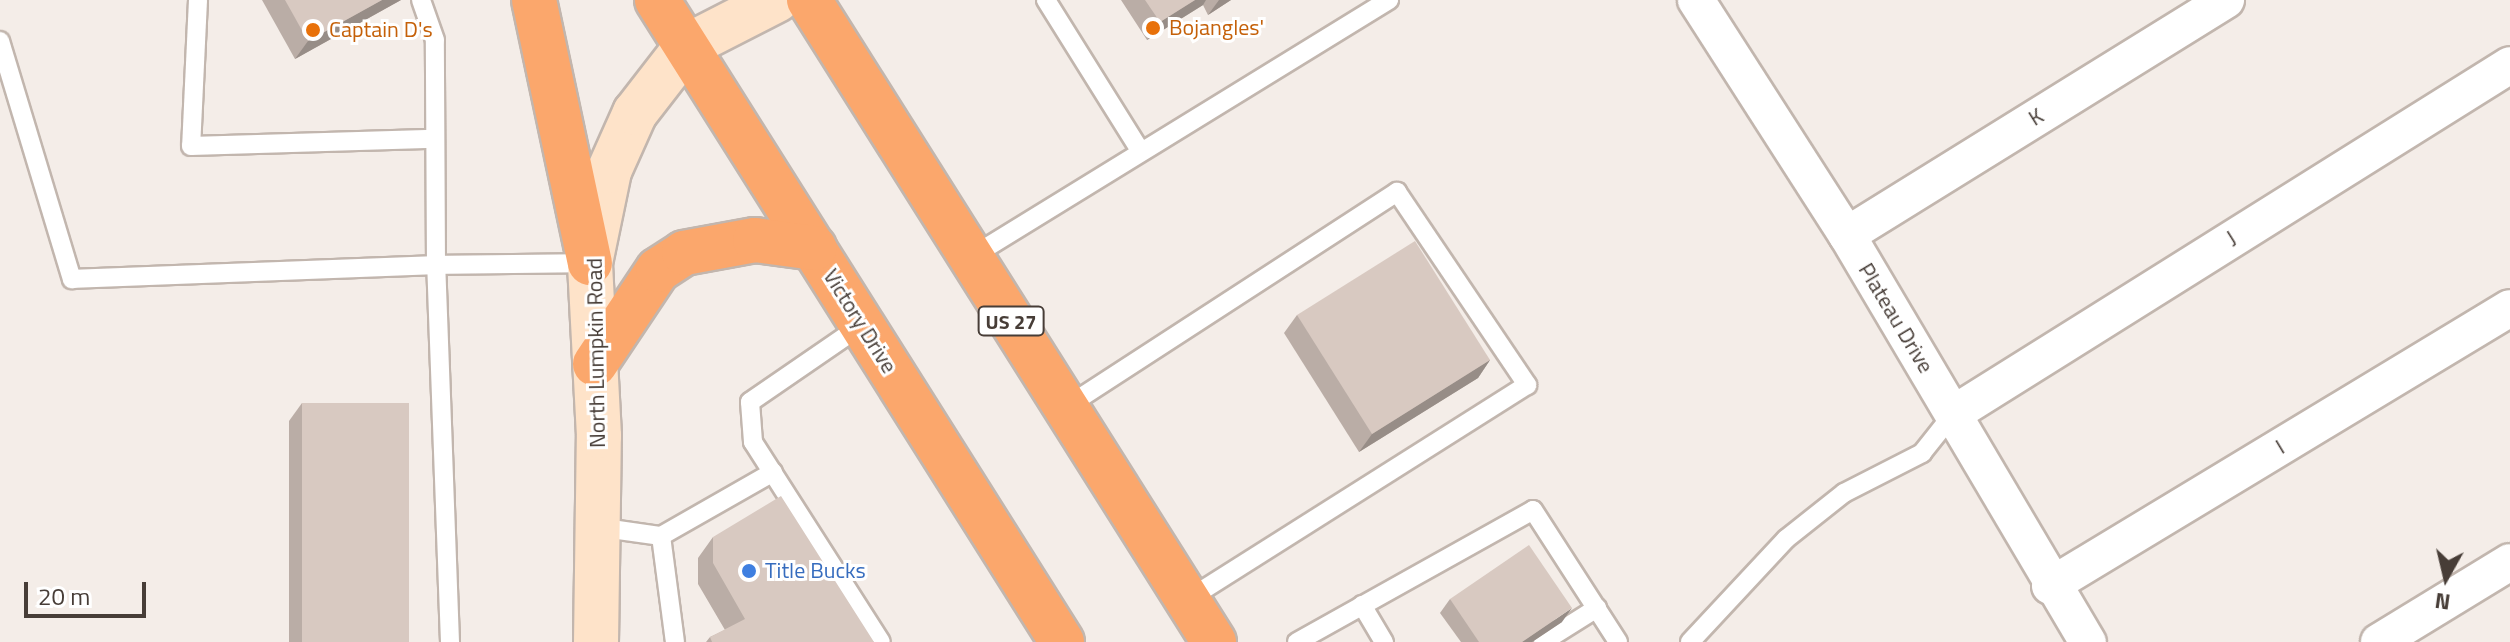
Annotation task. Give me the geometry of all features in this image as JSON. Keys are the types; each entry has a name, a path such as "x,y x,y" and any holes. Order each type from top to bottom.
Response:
{"highway":[{"path":"534,0 590,263"},
{"name":"Victory Drive","path":"657,0 1062,642"},
{"name":"US 27","path":"809,0 1214,642"},
{"path":"595,364 658,270 684,253 755,240 814,248"}],"street":[{"name":"North Lumpkin Road","path":"596,642 595,364 590,263 609,171 635,113 687,46 777,0"},
{"name":"Plateau Drive","path":"1696,0 1847,235 2050,586 2088,642"},
{"name":"K","path":"1847,235 2226,0"},
{"name":"J","path":"1953,414 2510,65"},
{"name":"I","path":"2050,586 2510,308"},
{"path":"2379,642 2510,562"}],"lane":[{"path":"198,0 191,146 434,139"},
{"path":"421,0 435,40 436,265 450,642"},
{"path":"1046,0 1141,152"},
{"path":"971,257 1389,0"},
{"path":"0,41 72,279 436,265 590,263"},
{"path":"1066,407 1397,192 1527,385 1187,600"},
{"path":"862,324 750,402 753,442 881,642"},
{"path":"1690,642 1786,539 1844,493 1922,453 1953,414"},
{"path":"596,527 661,536 773,472"},
{"path":"1297,642 1533,510 1618,642"},
{"path":"661,536 675,642"},
{"path":"1362,605 1384,642"},
{"path":"1543,642 1597,608"}],"building":[{"path":"285,0 382,0 308,41"},
{"path":"1145,0 1195,0 1160,22"},
{"path":"1415,241 1490,360 1372,434 1297,315"},
{"path":"302,403 409,403 409,642 302,642"},
{"name":"Title Bucks","path":"781,496 874,642 712,642 710,637 745,619 713,563 713,537"},
{"path":"1529,545 1572,608 1522,642 1479,642 1450,599"}],"place":[{"name":"Bojangles'","path":"1153,28"},
{"name":"Captain D's","path":"313,30"},
{"name":"Title Bucks","path":"749,571"}]}
